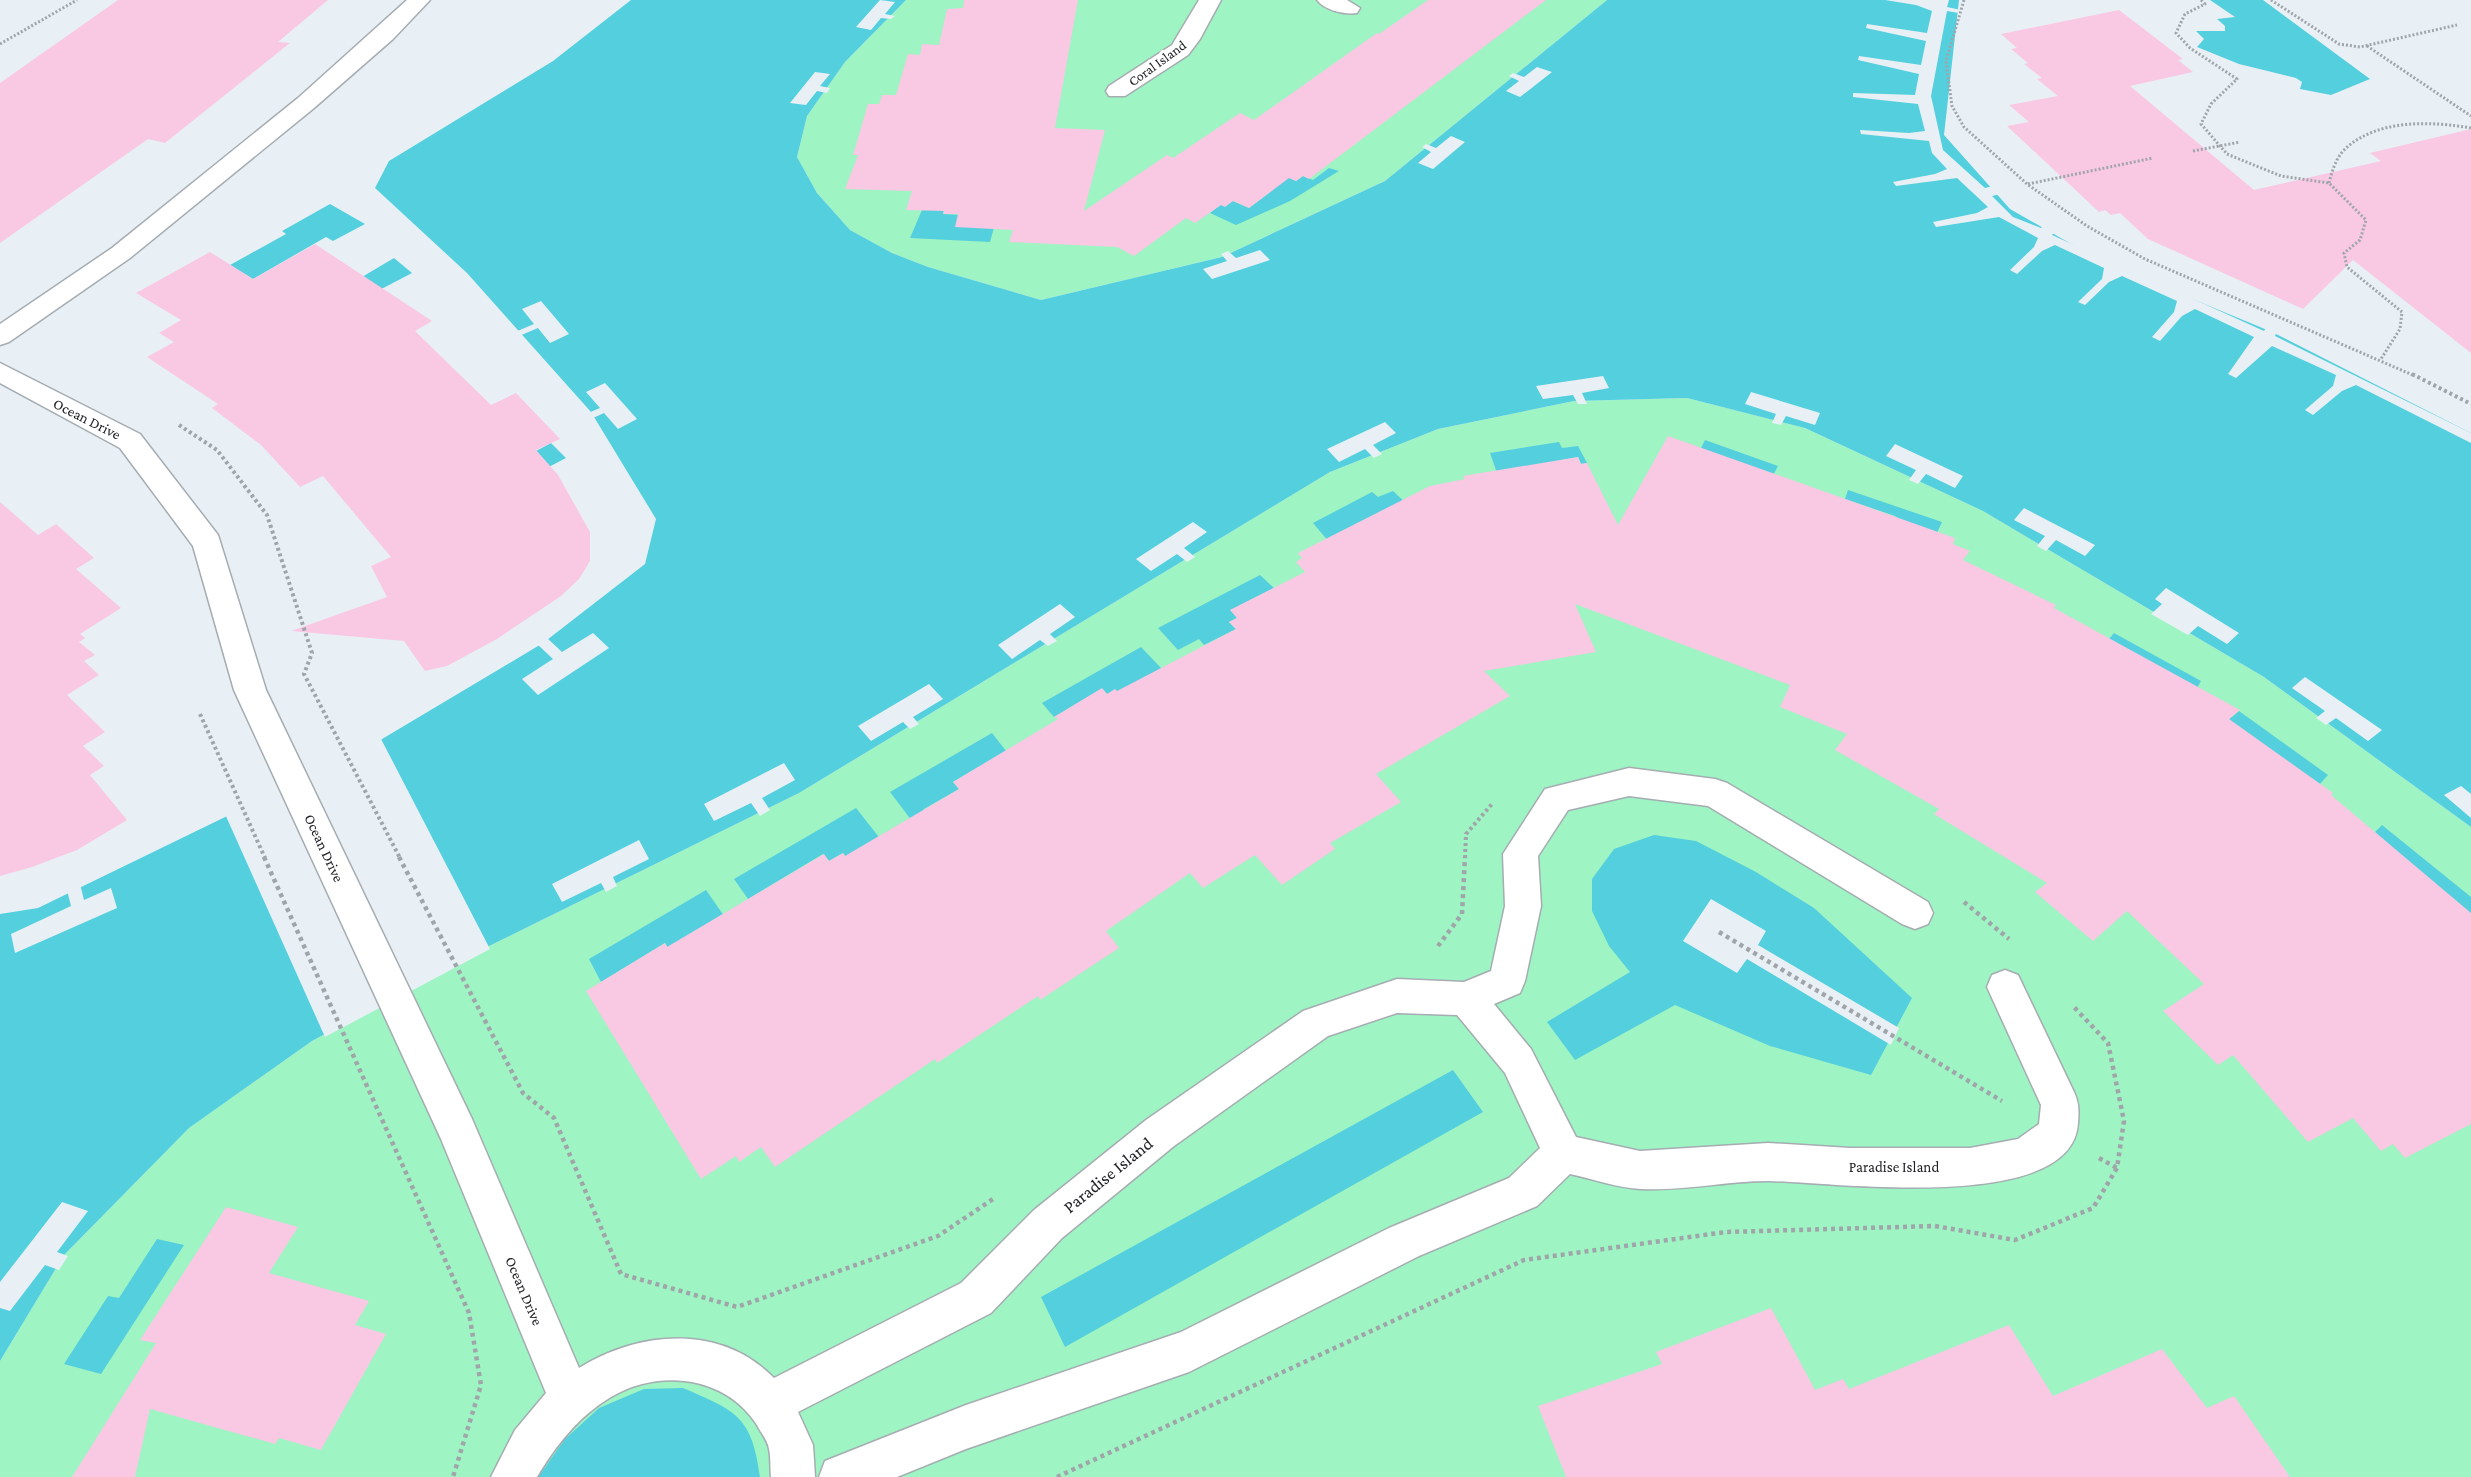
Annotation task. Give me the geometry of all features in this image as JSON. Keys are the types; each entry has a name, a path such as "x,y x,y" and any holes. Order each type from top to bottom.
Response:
{"street":[{"path":"0,336 121,253 306,103 385,34 419,0"},
{"name":"Coral Island","path":"1117,91 1180,50 1190,39 1210,0"},
{"path":"1328,0 1349,8"},
{"name":"Ocean Drive","path":"0,372 130,441 207,543 250,690 458,1132 570,1400"},
{"name":"Paradise Island","path":"770,1403 976,1298 1048,1224 1160,1133 1317,1023 1397,996 1466,999 1507,981 1522,906 1520,854 1557,799 1629,782 1715,793 1916,913"},
{"path":"2005,987 2060,1105 2058,1134"},
{"path":"841,1477 966,1427 1189,1351 1404,1242 1523,1192 1563,1153 1518,1061 1466,999"},
{"name":"Paradise Island","path":"1563,1153 1640,1170 1768,1162 1850,1167 1970,1167 2026,1157 2058,1134"},
{"path":"513,1477 525,1450 570,1400 612,1372 658,1360 702,1360 740,1375 770,1403 790,1445 793,1477"}],"path":[{"path":"0,44 77,0"},
{"path":"1964,0 1946,61 1952,106 1964,127 2027,184 2087,226 2145,259 2381,359 2471,404"},
{"path":"2201,0 2205,4 2188,9 2178,20 2176,33 2185,46 2207,61 2227,69 2236,79 2211,104 2201,124 2227,154 2281,176 2329,183 2366,220 2365,234 2359,243 2344,253 2347,267 2402,312 2400,329 2381,359"},
{"path":"2271,0 2340,44 2367,45 2457,25"},
{"path":"2367,45 2471,116"},
{"path":"2329,183 2334,166 2344,150 2367,135 2428,124 2471,128"},
{"path":"2193,151 2240,142"},
{"path":"2027,184 2153,159"},
{"path":"178,425 217,450 267,515 312,653 304,674 523,1093 554,1118 621,1274 737,1307 938,1236 998,1196"},
{"path":"200,714 469,1313 481,1385 453,1477"},
{"path":"1436,949 1462,914 1466,834 1500,795"},
{"path":"1962,900 1996,926 2012,942"},
{"path":"1719,932 2117,1168"},
{"path":"1057,1477 1524,1260 1726,1232 1935,1226 2015,1240 2093,1208 2117,1168 2124,1120 2108,1043 2068,1001"}],"green space":[{"path":"906,0 1607,0 1385,181 1222,257 1041,300 928,267 892,253 850,230 817,193 797,157 807,116 845,62"},
{"path":"1687,398 1805,428 1983,511 2264,677 2471,827 2471,1477 0,1477 0,1361 64,1255 189,1128 312,1041 485,948 799,793 1330,472 1438,429 1574,401"}],"water":[{"path":"631,0 906,0 845,62 807,116 797,157 817,193 850,230 892,253 928,267 1041,300 1222,257 1385,181 1607,0 1959,0 1944,135 2010,209 2101,261 2272,332 2471,433 2471,827 2264,677 1983,511 1805,428 1687,398 1574,401 1438,429 1330,472 799,793 485,948 312,1041 189,1128 64,1255 0,1361 0,914 38,908 367,748 543,643 645,564 656,519 591,412 467,273 375,188 389,161 553,61"},
{"path":"2210,0 2263,0 2370,79 2331,95 2300,89 2302,82 2296,78 2239,64 2197,47 2204,39 2196,31 2225,31 2225,26 2217,19 2235,17"},
{"path":"1238,154 1296,181 1303,176 1313,180 1329,168 1339,171 1290,201 1236,225 1210,213 1221,204 1233,201 1249,208 1273,190"},
{"path":"947,201 943,214 997,217 990,242 910,238 922,210"},
{"path":"330,204 365,224 333,241 326,237 253,279 230,265 286,234 282,231"},
{"path":"394,258 412,273 330,316 313,306"},
{"path":"1705,440 1778,466 1770,481 1701,448"},
{"path":"1559,442 1562,448 1578,446 1587,463 1581,464 1578,457 1497,473 1490,453"},
{"path":"551,443 566,458 418,535 536,451"},
{"path":"1848,490 1942,522 1932,544 1895,516 1845,499"},
{"path":"1393,491 1409,506 1329,542 1313,523 1372,492 1378,497"},
{"path":"1260,575 1274,588 1231,610 1237,618 1229,622 1236,629 1204,645 1199,639 1178,650 1158,628"},
{"path":"2114,633 2201,681 2189,702 2109,639"},
{"path":"1141,647 1161,668 1147,684 1107,694 1102,689 1054,717 1042,703"},
{"path":"2239,711 2328,775 2320,784 2215,731"},
{"path":"992,733 1006,751 953,782 959,789 924,809 915,825 890,792"},
{"path":"856,808 882,841 849,861 843,853 829,861 823,854 748,899 734,879"},
{"path":"2382,825 2471,897 2471,917 2375,832"},
{"path":"1654,835 1696,841 1756,872 1814,908 1912,998 1871,1075 1770,1046 1675,1005 1575,1060 1547,1022 1630,972 1609,946 1592,911 1592,879 1614,849"},
{"path":"706,890 731,926 670,951 665,943 601,982 589,959"},
{"path":"1453,1070 1483,1112 1065,1347 1041,1297"},
{"path":"157,1239 184,1245 101,1374 64,1364 108,1296 119,1298"},
{"path":"683,1388 729,1410 738,1418 752,1441 760,1477 538,1477 565,1439 599,1408 644,1389"}],"pier":[{"path":"880,0 895,2 885,14 895,16 891,19 881,18 871,30 856,27"},
{"path":"1885,0 1949,0 1947,7 1961,10 1959,13 1947,11 1931,96 1943,150 1985,188 1993,186 2000,194 1992,196 2013,217 2041,228 2044,225 2055,231 2052,235 2173,290 2175,288 2193,296 2191,298 2264,331 2267,326 2277,331 2275,336 2471,433 2471,443 2356,385 2342,391 2313,415 2305,410 2333,386 2336,375 2272,346 2236,378 2228,374 2254,337 2195,309 2182,316 2160,341 2152,337 2174,312 2177,301 2122,276 2109,282 2085,305 2078,302 2102,279 2104,268 2055,245 2042,251 2017,274 2010,270 2034,247 2038,238 1999,217 1936,227 1933,222 1977,213 1988,207 1957,178 1896,186 1893,182 1935,174 1947,169 1932,153 1929,141 1861,134 1860,130 1909,133 1925,131 1918,104 1853,97 1853,93 1915,95 1919,74 1858,60 1859,56 1921,65 1926,41 1866,28 1867,24 1927,33 1932,11 1916,5"},
{"path":"1537,67 1552,72 1520,97 1506,91 1519,81 1509,76 1513,73 1524,77"},
{"path":"815,72 830,74 820,86 830,88 827,93 817,91 806,105 790,103"},
{"path":"1451,136 1465,142 1433,169 1418,163 1431,152 1422,147 1426,144 1436,148"},
{"path":"1260,250 1270,260 1212,279 1203,269 1227,261 1221,254 1228,251 1236,258"},
{"path":"541,301 569,334 550,343 538,328 519,336 515,332 534,324 522,309"},
{"path":"1603,376 1609,388 1582,393 1587,404 1578,404 1573,395 1543,399 1536,386"},
{"path":"605,383 637,419 618,429 604,413 591,419 588,413 600,408 586,392"},
{"path":"1751,392 1820,413 1815,425 1786,416 1781,425 1772,423 1776,414 1745,404"},
{"path":"1385,422 1396,433 1373,445 1382,454 1374,458 1365,449 1339,462 1327,449"},
{"path":"1895,444 1963,476 1955,488 1926,474 1918,484 1909,480 1916,470 1886,456"},
{"path":"2024,508 2095,545 2085,556 2056,540 2046,551 2037,546 2045,536 2014,520"},
{"path":"1193,522 1207,532 1184,548 1195,557 1187,562 1177,554 1151,571 1136,559"},
{"path":"2166,588 2239,633 2227,644 2198,626 2188,635 2151,614 2162,604 2155,599"},
{"path":"1060,604 1075,617 1050,634 1057,641 1048,646 1040,640 1012,659 998,645"},
{"path":"593,633 609,648 538,695 522,679 553,659 536,643 546,637 562,652"},
{"path":"2305,677 2382,730 2368,741 2336,718 2326,725 2316,718 2325,711 2292,688"},
{"path":"929,684 943,699 913,717 919,724 910,729 903,722 871,741 858,726"},
{"path":"380,737 490,949 325,1037 225,814"},
{"path":"784,763 795,780 762,798 770,810 760,816 751,803 714,821 704,804"},
{"path":"2461,786 2471,794 2471,818 2444,795"},
{"path":"639,840 649,859 613,877 617,886 606,892 601,883 562,902 552,884"},
{"path":"80,884 84,900 111,888 117,908 15,953 11,934 71,906 67,890"},
{"path":"1711,899 1766,931 1758,945 1899,1028 1891,1045 1747,959 1737,973 1683,941"},
{"path":"62,1202 88,1211 57,1252 68,1256 59,1270 45,1265 10,1311 0,1308 0,1282"}],"building":[{"path":"118,0 328,0 278,42 290,43 165,143 148,139 0,243 0,83"},
{"path":"964,0 1078,0 1055,128 1105,130 1084,211 1167,155 1173,158 1240,113 1254,120 1428,0 1546,0 1309,179 1303,176 1296,181 1289,178 1249,208 1233,201 1225,207 1221,205 1195,223 1186,218 1134,256 1117,247 1009,242 1013,230 955,227 958,214 943,214 944,211 906,210 912,191 845,189 858,155 853,155 868,104 879,104 882,95 896,95 908,54 920,55 922,44 939,45 947,9 963,8"},
{"path":"2119,10 2183,59 2178,60 2193,72 2130,86 2254,190 2381,161 2370,153 2471,129 2471,353 2353,260 2303,309 2148,239 2120,213 2111,215 2105,210 2099,212 2007,126 2029,122 2009,105 2058,96 2037,79 2042,78 2024,64 2028,63 2011,49 2017,48 2001,34"},
{"path":"315,244 432,321 415,331 491,405 516,393 560,439 536,450 558,475 590,532 590,561 579,579 561,596 497,639 447,666 425,671 404,641 291,631 387,597 371,566 391,557 323,476 300,487 261,445 212,408 218,404 147,357 174,342 159,333 181,320 136,293 210,252 253,279"},
{"path":"1668,436 1955,538 1953,544 1970,551 1963,560 2056,605 2054,608 2240,710 2229,719 2333,793 2331,795 2471,913 2471,1124 2405,1158 2393,1144 2381,1151 2353,1118 2308,1142 2233,1055 2218,1065 2163,1011 2204,984 2127,911 2093,941 2035,892 2047,883 1934,814 1939,809 1835,750 1847,734 1780,707 1790,685 1575,604 1596,652 1484,671 1510,696 1376,774 1401,802 1330,843 1335,849 1282,885 1255,855 1203,888 1190,873 1106,931 1119,948 1040,1000 1038,996 937,1063 935,1059 775,1167 761,1147 739,1162 736,1156 701,1179 586,991 665,943 667,947 824,854 829,861 843,853 845,856 959,789 953,782 1058,719 1054,717 1102,688 1107,694 1115,689 1117,691 1236,629 1229,622 1237,618 1230,610 1305,572 1296,562 1302,558 1298,553 1430,486 1465,479 1463,476 1578,457 1581,464 1587,463 1618,525"},
{"path":"0,502 38,535 56,524 94,558 76,569 121,608 80,634 85,638 79,642 95,655 84,661 99,675 67,695 105,732 83,746 104,766 90,775 127,820 77,850 0,876"},
{"path":"226,1207 298,1227 269,1273 369,1301 355,1325 386,1334 321,1450 279,1438 275,1444 150,1409 135,1477 72,1477 156,1343 140,1340"},
{"path":"1771,1308 1815,1390 1843,1379 1849,1389 2009,1325 2053,1396 2162,1349 2207,1408 2234,1396 2290,1477 1566,1477 1538,1406 1662,1364 1656,1352"}]}
